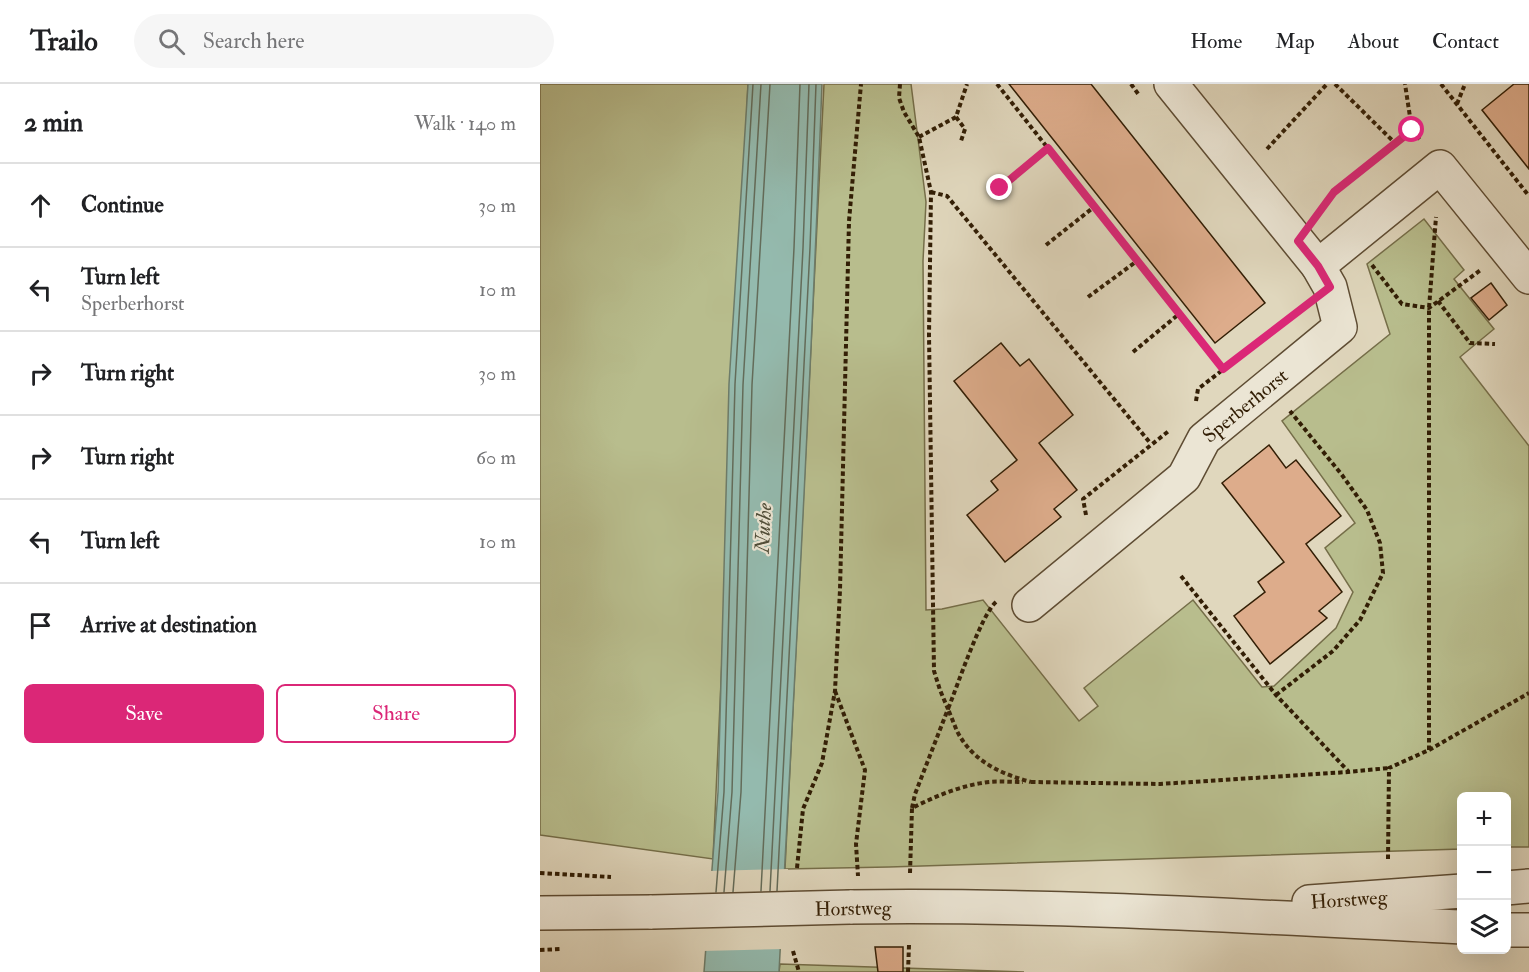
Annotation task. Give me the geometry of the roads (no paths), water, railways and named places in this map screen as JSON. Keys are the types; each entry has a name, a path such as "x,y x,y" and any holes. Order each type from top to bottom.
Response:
{"street":[{"name":"Sperberhorst","path":"1015,602 1184,477 1204,439 1340,327 1324,276 1171,84"},
{"path":"1324,276 1352,238 1440,167 1529,278"},
{"path":"1511,888 1529,886"},
{"name":"Horstweg","path":"1167,913 1457,891"},
{"name":"Horstweg","path":"540,913 652,912 854,893 911,906 1167,913 1457,927"},
{"path":"1511,930 1529,930"}],"water":[{"name":"Nuthe","path":"748,84 822,84 802,528 779,972 704,972 718,792 729,384"}]}
